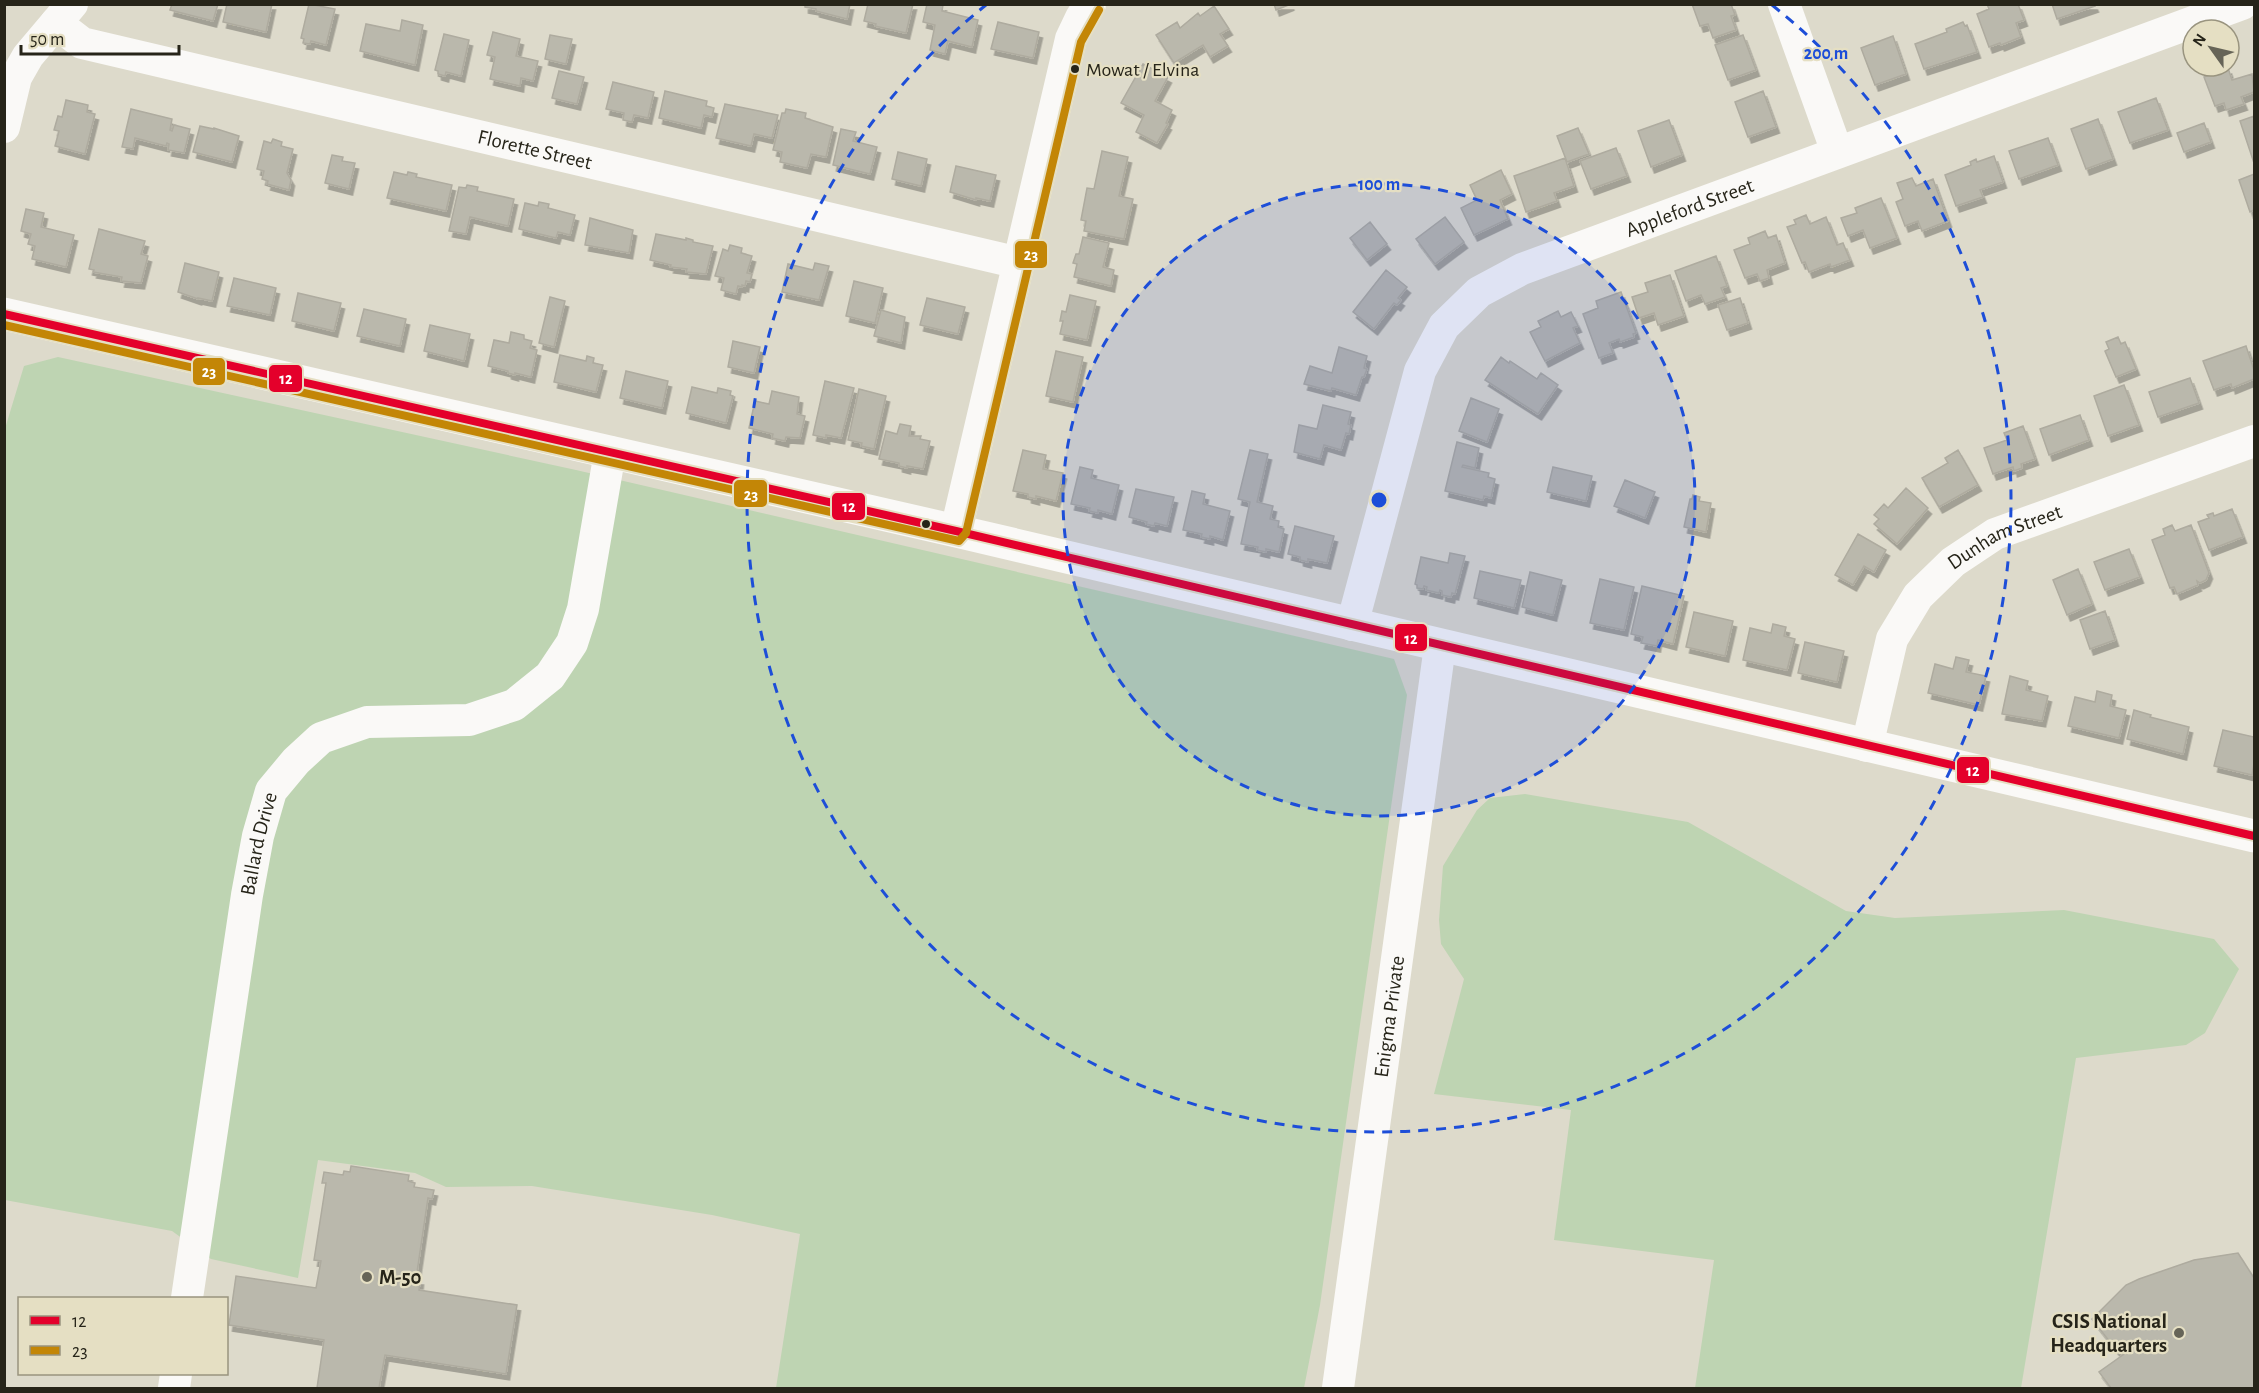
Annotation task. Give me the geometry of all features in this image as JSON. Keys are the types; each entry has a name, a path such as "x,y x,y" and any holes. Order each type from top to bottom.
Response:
{"main road":[{"path":"5,314 956,531 2254,836"}],"street":[{"path":"956,531 1071,39 1090,4"},
{"path":"1784,4 1837,152"},
{"name":"Appleford Street","path":"1352,625 1420,371 1444,326 1479,292 1522,268 2242,4"},
{"path":"4,127 16,77 28,56 64,14"},
{"name":"Florette Street","path":"64,14 82,43 1019,263"},
{"name":"Dunham Street","path":"1867,746 1892,639 1918,596 1953,562 1995,534 2254,441"},
{"name":"Ballard Drive","path":"187,1297 247,895 258,836 271,791 296,761 321,738 367,722 469,720 514,705 550,676 572,643 583,609 610,452"},
{"name":"Enigma Private","path":"1338,1389 1440,646"}],"green space":[{"path":"58,357 576,470 1394,659 1407,695 1320,1305 1304,1388 776,1388 800,1234 712,1215 532,1186 446,1187 415,1173 318,1160 298,1278 211,1259 172,1231 5,1200 4,432 24,366"},
{"path":"1525,794 1688,822 1846,911 1895,918 2064,910 2214,939 2239,969 2205,1033 2186,1045 2076,1058 2021,1388 1695,1388 1714,1260 1554,1240 1571,1110 1434,1094 1464,979 1441,944 1439,920 1443,866 1477,810 1490,798"}],"building":[{"path":"172,4 218,4 213,21 170,10"},
{"path":"227,4 272,4 266,32 223,22"},
{"path":"309,4 335,9 326,45 311,41 310,44 303,43 304,39 301,38"},
{"path":"805,4 850,4 847,19 816,11 816,9 805,7"},
{"path":"868,4 913,4 906,33 864,21"},
{"path":"927,4 943,5 942,11 978,20 972,47 948,41 945,54 930,50 935,25 923,22"},
{"path":"1274,4 1291,4 1276,10"},
{"path":"1692,4 1731,4 1735,15 1731,16 1736,30 1713,38 1708,24 1700,26"},
{"path":"1987,4 2018,4 2024,20 2016,23 2021,37 1989,47 1977,14 1989,9"},
{"path":"2052,4 2094,4 2095,6 2057,19"},
{"path":"1214,6 1229,29 1220,34 1228,46 1210,57 1203,45 1174,63 1156,35 1177,22 1180,28 1198,13 1200,16"},
{"path":"402,20 423,25 415,65 360,51 366,24 400,31"},
{"path":"998,22 1039,32 1033,58 991,49"},
{"path":"1963,22 1965,26 1967,25 1977,52 1924,69 1915,44 1947,32 1946,29"},
{"path":"493,32 520,39 516,56 538,61 533,81 521,78 520,86 490,79 495,57 487,55"},
{"path":"444,34 469,40 461,76 446,72 445,76 438,74 435,70"},
{"path":"550,35 572,39 566,64 545,59"},
{"path":"1743,35 1756,70 1728,80 1715,45"},
{"path":"1893,36 1906,74 1875,85 1861,48"},
{"path":"1143,64 1168,77 1155,101 1172,110 1166,123 1168,124 1157,143 1136,132 1144,115 1121,103"},
{"path":"559,71 584,77 577,104 552,98"},
{"path":"2252,74 2254,92 2241,97 2244,104 2226,110 2224,103 2215,106 2204,78 2231,78 2232,80"},
{"path":"613,82 654,92 648,118 634,115 632,122 623,120 624,113 606,109"},
{"path":"665,91 707,101 706,106 714,108 712,117 704,115 701,128 659,118"},
{"path":"1763,91 1776,127 1748,137 1735,102"},
{"path":"2156,98 2168,130 2130,143 2118,112"},
{"path":"66,100 88,105 87,112 95,114 85,154 55,146 59,131 54,130 58,116 62,117"},
{"path":"725,104 778,115 772,138 754,134 751,146 716,138"},
{"path":"131,109 172,119 170,130 172,131 174,125 190,129 184,153 168,150 169,144 167,143 166,146 135,138 133,149 122,147"},
{"path":"786,109 806,113 805,118 833,127 826,157 811,154 807,168 780,162 782,152 773,150 782,113 785,113"},
{"path":"2254,116 2254,163 2240,121"},
{"path":"2098,119 2113,159 2086,169 2071,129"},
{"path":"1669,120 1682,155 1651,167 1638,131"},
{"path":"2204,123 2211,142 2184,152 2177,133"},
{"path":"200,126 239,136 232,162 193,152"},
{"path":"1578,128 1589,154 1567,162 1557,136"},
{"path":"841,129 856,132 853,141 877,147 870,174 833,165"},
{"path":"2048,138 2058,165 2019,179 2009,151"},
{"path":"273,139 282,142 281,146 293,149 287,173 291,180 289,190 267,184 268,181 262,179 264,171 257,169 264,141 271,143"},
{"path":"1616,148 1627,176 1591,189 1580,161"},
{"path":"1102,151 1128,157 1119,196 1133,199 1124,239 1084,231 1086,221 1081,220 1087,188 1094,189"},
{"path":"898,152 927,159 921,186 892,179"},
{"path":"332,155 343,157 342,161 355,163 349,189 325,183"},
{"path":"1994,156 2003,182 1980,190 1983,197 1956,206 1945,175 1971,165 1970,162 1976,159 1977,162"},
{"path":"1565,158 1574,186 1554,193 1557,201 1526,212 1514,176"},
{"path":"956,166 996,175 990,201 976,198 976,200 950,192"},
{"path":"1501,170 1512,194 1500,200 1508,219 1474,235 1461,208 1477,200 1470,185"},
{"path":"394,172 407,175 408,172 417,174 416,177 452,185 446,211 387,198"},
{"path":"2254,174 2254,210 2250,212 2239,180"},
{"path":"1912,178 1916,186 1933,179 1948,221 1922,231 1918,221 1905,226 1896,202 1903,199 1897,183"},
{"path":"467,185 478,187 477,191 514,199 508,226 470,217 466,234 449,231 459,187 466,188"},
{"path":"1881,198 1897,238 1870,248 1863,230 1848,236 1841,218 1857,213 1855,208"},
{"path":"539,202 549,204 548,208 575,215 570,235 558,232 556,238 519,229 525,203 538,206"},
{"path":"26,209 44,213 41,227 74,235 66,267 32,259 35,246 28,244 31,234 21,231"},
{"path":"1806,215 1810,224 1826,217 1837,245 1843,243 1850,260 1809,272 1805,262 1802,263 1787,227 1796,224 1794,220"},
{"path":"1445,217 1464,242 1435,264 1416,239"},
{"path":"590,218 633,230 629,253 585,245"},
{"path":"1370,222 1387,244 1367,260 1350,238"},
{"path":"99,229 145,241 141,254 148,256 141,283 121,281 122,277 93,272 94,270 89,269"},
{"path":"1765,231 1768,238 1776,235 1785,263 1767,270 1769,278 1760,281 1757,274 1745,278 1734,250 1750,244 1748,238"},
{"path":"656,234 686,240 686,238 693,242 713,246 706,274 686,272 687,269 670,267 671,265 650,260"},
{"path":"1083,237 1109,243 1103,267 1114,270 1111,286 1074,277 1077,264 1073,263 1076,254 1079,254"},
{"path":"730,245 742,248 741,253 752,256 747,273 752,274 750,282 746,281 745,286 742,285 742,287 738,286 736,294 721,290 724,278 715,276 723,249 728,251"},
{"path":"1716,256 1727,286 1721,288 1725,297 1705,304 1701,295 1686,301 1675,271"},
{"path":"185,263 219,272 212,301 178,292"},
{"path":"815,263 829,266 819,300 782,292 788,264 813,270"},
{"path":"1386,270 1407,287 1398,298 1401,300 1397,305 1394,303 1374,329 1353,312"},
{"path":"1670,275 1684,316 1658,325 1654,313 1639,318 1632,297 1648,292 1645,283"},
{"path":"234,278 276,288 270,315 227,306"},
{"path":"854,281 883,288 875,323 846,316"},
{"path":"1621,292 1636,333 1633,334 1634,337 1609,343 1613,353 1599,358 1583,314 1598,308 1596,301"},
{"path":"298,293 341,303 334,331 292,321"},
{"path":"1070,295 1096,301 1087,340 1060,334 1063,321 1060,321 1062,311 1066,312"},
{"path":"550,297 565,301 554,347 539,343"},
{"path":"927,298 965,307 958,334 920,325"},
{"path":"1740,298 1748,323 1727,330 1718,305"},
{"path":"364,309 406,319 400,346 357,336"},
{"path":"881,310 905,317 901,343 874,336"},
{"path":"1558,311 1561,317 1571,312 1578,326 1573,328 1580,343 1545,361 1530,332 1541,327 1538,321"},
{"path":"430,325 470,334 464,361 424,351"},
{"path":"511,332 524,335 524,339 532,341 530,348 537,350 531,377 515,373 515,375 488,366 494,340 509,343"},
{"path":"2118,337 2121,344 2125,342 2136,369 2116,377 2105,351 2109,349 2106,342"},
{"path":"733,341 760,347 754,373 728,367"},
{"path":"2246,346 2254,370 2254,379 2232,388 2231,384 2214,390 2203,361"},
{"path":"1339,347 1367,356 1364,368 1367,369 1356,395 1332,388 1331,391 1304,384 1310,366 1332,373"},
{"path":"1056,351 1083,357 1073,402 1046,396"},
{"path":"560,355 586,361 587,356 594,358 593,363 603,365 596,392 554,382"},
{"path":"1501,357 1537,379 1541,373 1558,385 1538,414 1485,380"},
{"path":"626,371 668,381 662,408 620,398"},
{"path":"2190,378 2199,403 2158,417 2149,392"},
{"path":"825,381 854,388 841,438 813,435"},
{"path":"2124,385 2139,425 2108,436 2094,396"},
{"path":"692,387 717,393 718,388 731,391 730,395 733,396 726,423 686,413"},
{"path":"859,389 886,396 874,449 848,440"},
{"path":"772,391 799,397 797,414 805,416 800,438 786,437 785,441 772,438 773,434 749,428 755,401 769,404"},
{"path":"1471,398 1499,409 1487,442 1459,431"},
{"path":"1323,405 1351,412 1348,424 1351,425 1349,434 1346,433 1341,450 1324,445 1320,459 1294,452 1299,425 1317,429"},
{"path":"2080,415 2089,440 2049,455 2040,429"},
{"path":"900,424 911,426 909,436 921,436 920,439 930,441 923,469 907,466 907,468 899,466 899,463 879,459 886,431 897,434"},
{"path":"2023,426 2035,459 2021,464 2022,468 2014,471 2013,467 1993,474 1984,448 2007,440 2004,433"},
{"path":"1457,442 1479,448 1475,468 1463,465 1462,467 1489,473 1488,477 1495,479 1491,498 1484,496 1483,500 1445,491"},
{"path":"1023,450 1046,455 1043,469 1063,473 1056,501 1036,496 1036,499 1028,497 1028,494 1013,491"},
{"path":"1250,450 1268,454 1257,502 1273,506 1270,519 1279,521 1278,527 1284,529 1279,552 1266,549 1266,552 1257,550 1258,547 1241,544 1250,502 1238,499"},
{"path":"1958,450 1978,485 1939,507 1922,478 1948,463 1945,458"},
{"path":"1080,467 1093,470 1091,478 1119,485 1112,514 1098,510 1098,513 1089,511 1090,508 1071,504"},
{"path":"1553,467 1592,476 1586,501 1547,492"},
{"path":"1625,480 1655,492 1645,518 1614,506"},
{"path":"1906,488 1928,508 1897,544 1874,524 1879,519 1874,515 1884,504 1888,508"},
{"path":"1136,489 1174,497 1167,526 1155,523 1154,526 1129,517"},
{"path":"1192,491 1205,494 1203,504 1230,511 1223,540 1210,536 1210,539 1201,537 1202,534 1183,530"},
{"path":"1693,495 1700,497 1699,501 1711,503 1706,532 1684,527 1690,499"},
{"path":"2232,509 2243,537 2209,550 2198,522 2209,518 2207,515 2213,513 2214,516"},
{"path":"2172,525 2175,531 2191,525 2209,573 2206,580 2200,583 2197,581 2198,585 2177,594 2174,587 2170,588 2152,540 2165,535 2163,529"},
{"path":"1295,526 1334,536 1327,563 1308,559 1308,562 1288,554"},
{"path":"1858,534 1886,550 1874,572 1864,566 1853,585 1835,575"},
{"path":"2129,549 2140,577 2105,590 2094,562"},
{"path":"1450,553 1465,556 1455,594 1452,593 1451,597 1442,595 1440,590 1439,593 1426,590 1427,587 1424,586 1423,589 1417,588 1415,584 1421,557 1448,563"},
{"path":"2078,569 2092,604 2067,615 2053,580"},
{"path":"1480,571 1521,580 1514,608 1474,598"},
{"path":"1530,572 1562,580 1553,615 1522,607"},
{"path":"1600,579 1634,587 1624,630 1590,623"},
{"path":"1642,586 1684,596 1673,644 1658,640 1657,646 1641,643 1643,637 1631,634"},
{"path":"2105,611 2115,640 2090,649 2080,620"},
{"path":"1694,612 1733,621 1725,656 1686,647"},
{"path":"1773,624 1786,627 1784,636 1795,639 1787,670 1743,660 1750,628 1771,633"},
{"path":"1805,642 1844,651 1837,682 1798,673"},
{"path":"1956,657 1969,660 1966,672 1986,676 1979,705 1928,693 1935,664 1953,669"},
{"path":"2010,676 2028,681 2026,690 2048,696 2042,721 2002,714"},
{"path":"2097,691 2112,695 2110,706 2126,710 2119,738 2068,726 2075,697 2095,702"},
{"path":"2134,710 2151,715 2150,717 2189,727 2183,754 2127,739"},
{"path":"2223,730 2254,737 2252,775 2214,766"},
{"name":"M-50","path":"351,1166 409,1175 408,1181 415,1183 414,1187 434,1190 432,1199 428,1198 416,1279 420,1279 419,1290 517,1305 506,1374 385,1355 379,1388 317,1388 324,1340 229,1325 236,1276 316,1288 321,1261 314,1260 326,1183 322,1183 324,1172 343,1175 344,1171 350,1172"},
{"name":"CSIS National Headquarters","path":"2238,1253 2254,1278 2254,1388 2111,1388 2099,1372 2127,1352 2125,1347 2117,1351 2092,1319 2126,1285 2139,1279 2194,1260"}],"transit line":[{"name":"23","path":"4,325 959,541 966,533 1081,42 1099,10"},
{"name":"12","path":"4,314 956,531 2254,836"}],"place":[{"name":"Mowat / Elvina","path":"1075,69"},
{"name":"M-50","path":"367,1277"},
{"name":"CSIS National Headquarters","path":"2179,1333"}]}
